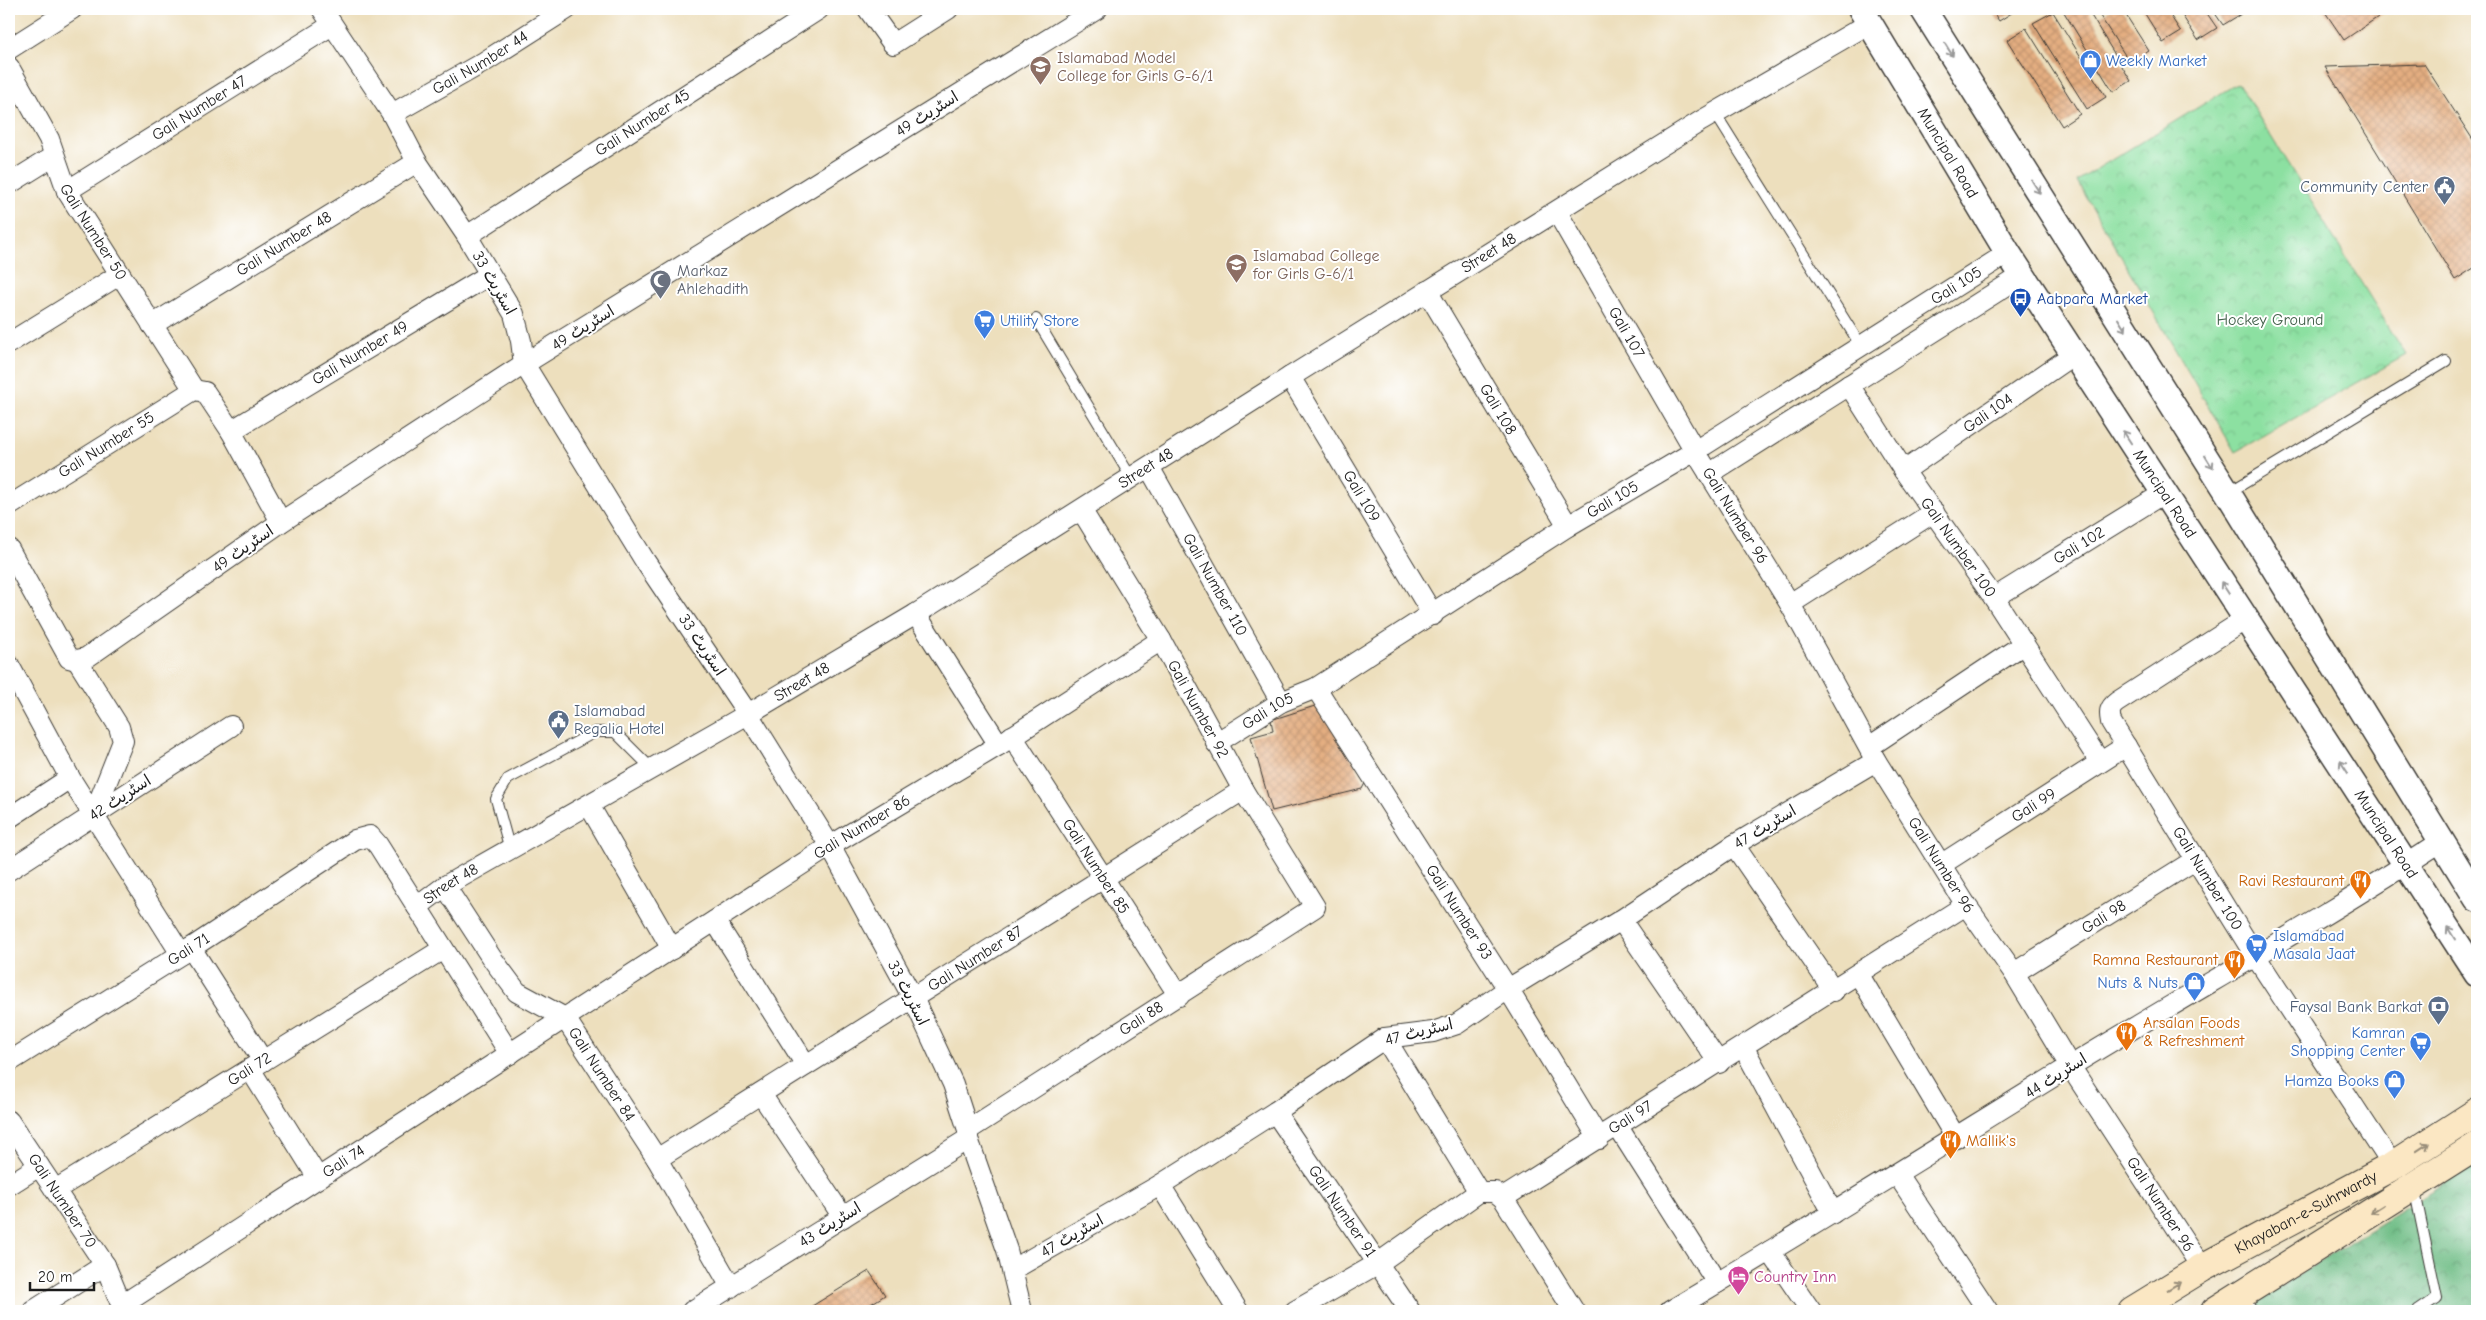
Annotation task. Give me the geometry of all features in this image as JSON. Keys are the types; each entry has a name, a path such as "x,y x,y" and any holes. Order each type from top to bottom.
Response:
{"main road":[{"name":"Khayaban-e-Suhrwardy","path":"2132,1311 2202,1268 2393,1166 2477,1112"},
{"name":"Khayaban-e-Suhrwardy","path":"2215,1311 2246,1304 2414,1186 2477,1146"}],"street":[{"path":"9,49 72,9"},
{"name":"Gali Number 44","path":"392,114 484,62 566,9"},
{"name":"Gali Number 45","path":"467,236 818,9"},
{"path":"868,9 893,44 948,9"},
{"name":"اسٹریٹ 49","path":"77,660 86,658 281,522 524,364 1098,9"},
{"path":"1923,9 2228,493 2477,899"},
{"name":"Street 48","path":"417,906 445,886 748,714 916,614 1082,511 1427,291 1715,113 1866,16"},
{"name":"Muncipal Road","path":"1866,16 2008,253 2408,864 2477,974"},
{"name":"اسٹریٹ 33","path":"327,17 392,114 417,162 467,236 514,314 521,341 524,364 645,561 748,714 830,846 913,998 952,1084 1012,1270 1022,1311"},
{"name":"Gali Number 47","path":"67,191 327,17"},
{"name":"Gali Number 50","path":"9,67 49,139 67,191 152,326 199,391 231,431 281,522"},
{"path":"9,184 54,156"},
{"name":"Gali Number 48","path":"152,326 417,162"},
{"name":"Gali 107","path":"1557,212 1695,451"},
{"name":"Gali 105","path":"1216,742 1281,702 1316,688 1568,526 1695,451 2008,253"},
{"path":"9,343 119,275"},
{"name":"Gali Number 49","path":"231,431 489,275"},
{"path":"1709,474 2023,275"},
{"name":"Gali 108","path":"1427,291 1568,526"},
{"name":"Gali 104","path":"1904,471 2074,354"},
{"name":"Gali 109","path":"1290,377 1432,615"},
{"name":"Gali Number 100","path":"1849,385 1904,471 1994,598 2100,762"},
{"name":"Gali Number 55","path":"9,506 199,391"},
{"name":"Gali Number 96","path":"1695,451 1790,604 1872,754 1966,905 2014,973 2070,1066 2202,1268"},
{"name":"Gali Number 110","path":"1149,467 1281,702"},
{"name":"Gali 102","path":"1994,598 2164,493"},
{"name":"Gali Number 92","path":"1082,511 1161,640 1243,790 1315,906"},
{"path":"1790,604 1934,512"},
{"path":"9,549 69,658 77,660 119,727 123,741 94,814"},
{"name":"Gali Number 85","path":"916,614 1102,879 1178,996"},
{"name":"Gali Number 100","path":"2246,619 2111,706 2109,713 2111,722 2256,957 2393,1166"},
{"name":"Gali Number 86","path":"565,1018 830,846 1006,741 1161,640"},
{"name":"اسٹریٹ 47","path":"1012,1270 1160,1185 1275,1112 1385,1038 1433,1032 1457,1024 1508,989 1621,920 1872,754 2024,644"},
{"path":"9,665 70,778 186,951 256,1065 318,1178"},
{"name":"Gali Number 93","path":"1316,688 1508,989 1599,1139"},
{"name":"اسٹریٹ 42","path":"9,870 231,726"},
{"name":"Gali 99","path":"1942,864 2126,746"},
{"path":"9,818 70,778"},
{"name":"Gali Number 87","path":"657,1158 1243,790"},
{"path":"589,805 672,949"},
{"name":"Gali 71","path":"9,1062 186,951 355,840 370,836 378,845 417,906"},
{"name":"اسٹریٹ 44","path":"1670,1311 1898,1174 2070,1066 2256,957 2442,842"},
{"path":"1734,845 1834,991"},
{"name":"Gali 98","path":"2014,973 2195,860"},
{"name":"Gali Number 84","path":"445,886 491,957 517,992 565,1018 657,1158 731,1287"},
{"name":"Gali 97","path":"1503,1198 1719,1064 1966,905"},
{"path":"417,906 510,1054"},
{"name":"Gali 88","path":"968,1134 1315,906"},
{"path":"1621,920 1719,1064"},
{"path":"715,921 806,1065"},
{"name":"Gali 72","path":"55,1190 443,949"},
{"path":"1859,975 1956,1138"},
{"name":"Gali 74","path":"123,1308 318,1178 565,1018"},
{"path":"1385,1038 1479,1192"},
{"path":"1744,1048 1833,1213"},
{"path":"761,1094 843,1217"},
{"name":"Gali Number 91","path":"1275,1112 1410,1311"},
{"name":"Gali Number 70","path":"9,1121 105,1265 123,1308"},
{"path":"1618,1127 1717,1283"},
{"name":"اسٹریٹ 43","path":"692,1311 843,1217 968,1134"},
{"path":"9,1185 39,1166"},
{"path":"1898,1174 1988,1311"},
{"path":"1160,1185 1238,1311"},
{"path":"1295,1311 1377,1264 1479,1192 1495,1192 1503,1198 1574,1311"},
{"path":"1770,1251 1811,1311"},
{"path":"33,1311 105,1265"}],"lane":[{"path":"1715,113 1861,346"},
{"path":"1036,319 1132,478"},
{"path":"2228,493 2446,361"},
{"path":"510,850 496,800 508,779 595,732 615,732 652,769"},
{"path":"2414,1186 2438,1298 2418,1311"}],"green space":[{"name":"Hockey Ground","path":"2238,83 2406,355 2235,452 2077,181"},
{"path":"2477,1163 2477,1311 2240,1311"}],"building":[{"path":"1991,9 2018,9 1999,21"},
{"path":"2062,9 2087,9 2131,81 2113,92"},
{"path":"2112,9 2122,9 2149,51 2130,63 2100,16"},
{"path":"2142,9 2166,9 2181,32 2163,43"},
{"path":"2178,9 2204,9 2217,28 2198,40"},
{"path":"2212,9 2238,9 2241,14 2223,25"},
{"path":"2323,9 2381,9 2384,13 2344,40"},
{"path":"2053,12 2106,97 2087,109 2033,23"},
{"path":"2026,28 2080,114 2062,126 2007,40"},
{"name":"Community Center","path":"2424,64 2477,146 2477,266 2455,280 2325,67"},
{"path":"1321,704 1365,783 1362,789 1272,811 1251,737 1273,731 1271,720"},
{"path":"869,1271 885,1295 860,1311 804,1311"}],"waterway":[{"path":"2466,9 2477,14"}],"place":[{"name":"Weekly Market","path":"2090,80"},
{"name":"Islamabad Model College for Girls G-6/1","path":"1041,86"},
{"name":"Community Center","path":"2444,206"},
{"name":"Islamabad College for Girls G-6/1","path":"1237,284"},
{"name":"Markaz Ahlehadith","path":"661,299"},
{"name":"Aabpara Market","path":"2021,318"},
{"name":"Utility Store","path":"984,340"},
{"name":"Islamabad Regalia Hotel","path":"558,739"},
{"name":"Ravi Restaurant","path":"2360,900"},
{"name":"Islamabad Masala Jaat","path":"2257,964"},
{"name":"Ramna Restaurant","path":"2234,979"},
{"name":"Nuts & Nuts","path":"2194,1002"},
{"name":"Faysal Bank Barkat","path":"2438,1026"},
{"name":"Arsalan Foods & Refreshment","path":"2127,1051"},
{"name":"Kamran Shopping Center","path":"2421,1061"},
{"name":"Hamza Books","path":"2395,1100"},
{"name":"Mallik's","path":"1950,1160"},
{"name":"Country Inn","path":"1738,1296"}]}
